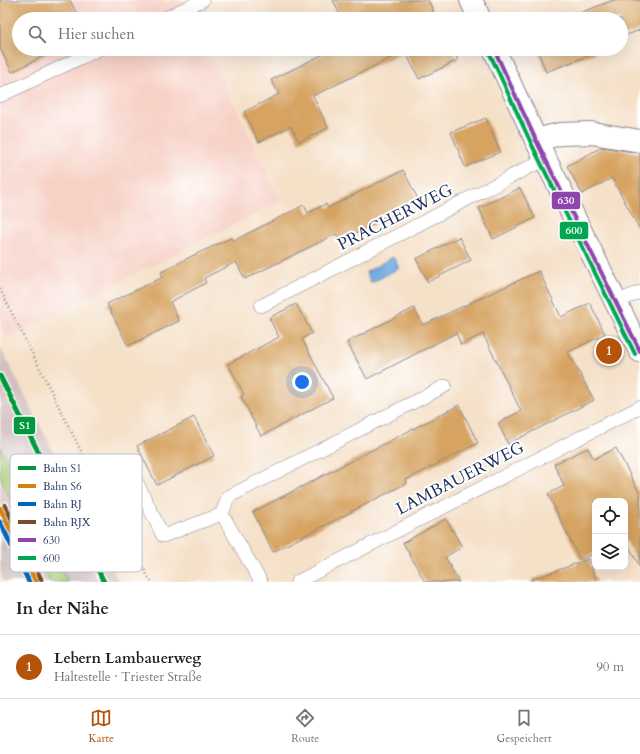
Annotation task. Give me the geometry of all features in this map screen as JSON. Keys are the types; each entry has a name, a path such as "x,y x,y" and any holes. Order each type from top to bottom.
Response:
{"main road":[{"path":"471,0 477,12"},
{"path":"497,56 540,150 640,351"},
{"path":"540,150 560,134 592,133 640,141"}],"lane":[{"path":"178,12 203,0"},
{"path":"0,96 84,56"},
{"name":"PRACHERWEG","path":"261,306 540,150"},
{"path":"616,302 640,292"},
{"path":"262,582 222,514 228,497 445,386"},
{"name":"LAMBAUERWEG","path":"297,582 640,407"},
{"path":"142,493 163,536 222,514"}],"path":[{"path":"0,289 82,454"},
{"path":"142,565 151,582"}],"shaded area":[{"path":"0,0 196,0 189,8 191,12 12,12 12,56 211,56 280,201 7,338 0,325"},
{"path":"0,346 54,454 10,454 10,467 0,447"},
{"path":"0,476 10,496 10,572 45,572 50,582 4,582 0,573"},
{"path":"63,572 114,572 119,582 68,582"}],"green space":[{"path":"0,447 10,467 10,497 0,476"},
{"path":"45,572 63,572 68,582 50,582"}],"water":[{"path":"393,257 399,268 371,283 366,272"}],"building":[{"path":"0,0 70,0 76,12 12,12 12,56 44,56 12,72 0,48"},
{"path":"333,0 428,0 434,12 339,12"},
{"path":"614,0 640,0 640,30 628,34 628,12 582,12"},
{"path":"320,56 395,56 313,96 328,128 299,142 291,126 259,142 244,112 279,94 271,80"},
{"path":"408,56 456,56 458,60 419,79"},
{"path":"540,56 587,56 546,72"},
{"path":"486,118 500,152 465,167 451,132"},
{"path":"602,147 640,153 640,230 612,178 582,194 567,166"},
{"path":"403,170 418,199 395,210 396,213 340,241 336,234 245,279 236,262 204,278 206,283 170,302 179,321 128,346 107,304 163,277 161,272 231,238 233,241 304,205 308,213 326,204 328,208"},
{"path":"520,188 535,218 493,239 479,208"},
{"path":"459,237 471,260 428,282 416,259"},
{"path":"539,271 561,317 590,303 605,334 568,352 594,400 508,444 498,423 521,411 483,334 461,345 456,333 367,379 347,342 414,308 423,325"},
{"path":"296,304 312,333 302,339 333,398 261,436 241,396 244,394 228,364 279,337 269,318"},
{"path":"459,405 478,443 406,480 407,483 273,552 253,512"},
{"path":"194,417 214,456 157,485 137,446"},
{"path":"588,448 594,459 616,448 640,494 640,567 628,545 628,498 592,498 592,554 580,560 548,494 564,486 554,464"},
{"path":"446,519 462,547 445,557 459,582 425,582 403,543"},
{"path":"588,559 597,582 531,582 531,580"}],"rail line":[{"name":"S1","path":"0,376 39,454"},
{"name":"RJX","path":"5,505 10,515"},
{"name":"S6","path":"0,508 10,529"},
{"name":"RJ","path":"0,522 10,543"},
{"name":"RJ","path":"24,572 29,582"},
{"name":"S6","path":"31,572 36,582"},
{"name":"RJX","path":"38,572 41,579"},
{"name":"S1","path":"99,572 104,582"}],"transit line":[{"name":"600","path":"491,56 531,143 635,354"},
{"name":"630","path":"497,56 536,140 640,351"}],"place":[{"name":"Lebern Lambauerweg","path":"609,351"}]}
